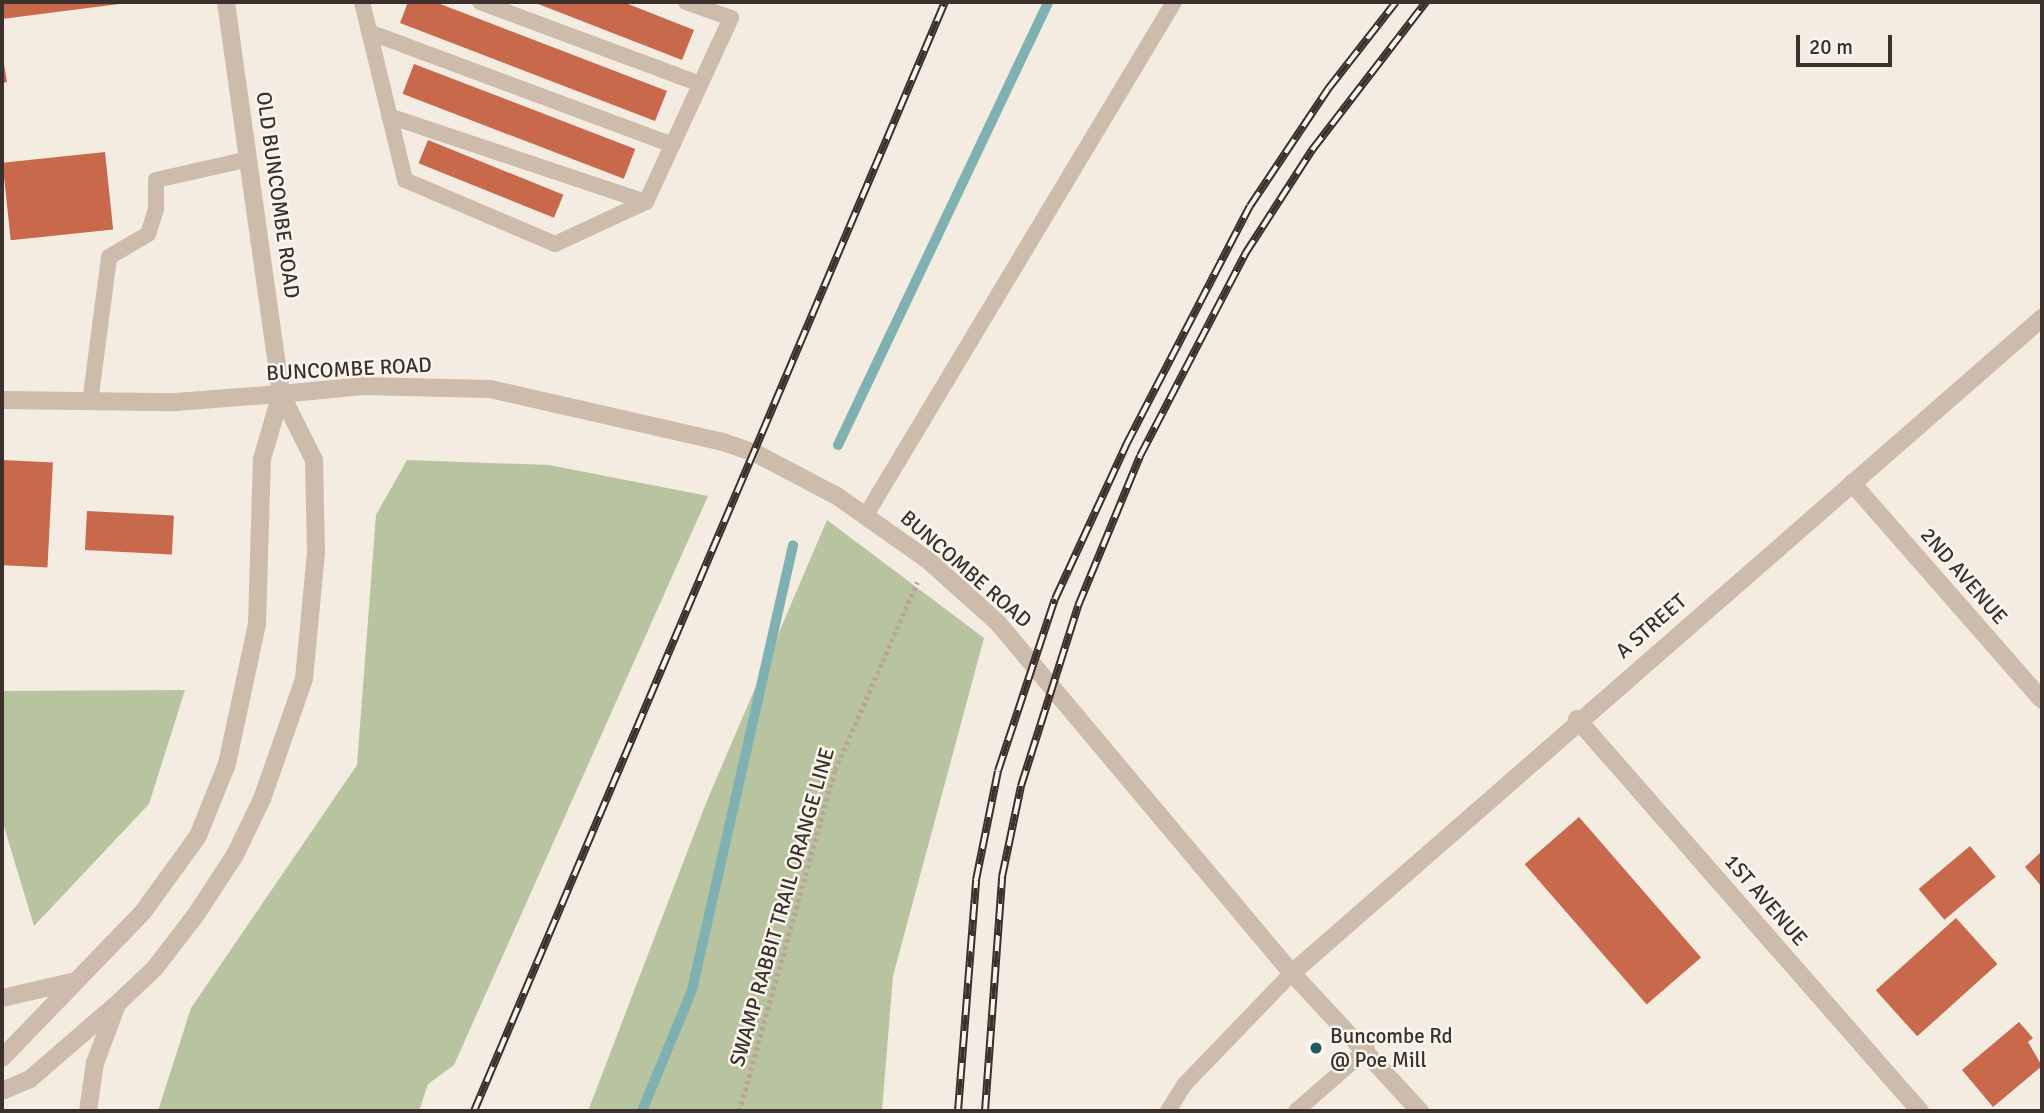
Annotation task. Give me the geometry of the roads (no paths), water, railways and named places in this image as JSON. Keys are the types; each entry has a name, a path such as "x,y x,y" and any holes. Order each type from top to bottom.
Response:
{"street":[{"name":"OLD BUNCOMBE ROAD","path":"2,1091 30,1079 155,968 235,855 262,799 304,679 316,553 314,460 281,394 226,2"},
{"name":"A STREET","path":"1292,973 1577,719 2042,318"},
{"name":"BUNCOMBE ROAD","path":"2,400 90,402 426,386 490,388 563,402 755,453 866,515 929,561 1025,652 1292,973 1367,1049 1420,1111"},
{"name":"OLD BUNCOMBE ROAD","path":"2,1058 143,912 198,836 227,764 257,624 262,459 281,394"},
{"name":"2ND AVENUE","path":"1852,484 2042,700"},
{"name":"1ST AVENUE","path":"1577,719 1920,1111"},
{"path":"2,998 79,980"},
{"name":"OLD BUNCOMBE ROAD","path":"88,1111 95,1063 118,1003"}],"lane":[{"path":"362,2 405,180 555,244 646,202 731,18 686,2"},
{"path":"480,2 700,85"},
{"path":"866,515 1174,2"},
{"path":"369,32 673,145"},
{"path":"389,116 646,202"},
{"path":"90,402 109,257 148,234 156,209 156,180 249,159"},
{"path":"1168,1111 1185,1084 1292,973"},
{"path":"1296,1111 1367,1049"}],"waterway":[{"path":"838,445 1048,2"},
{"path":"642,1111 692,990 793,545"}],"railway":[{"path":"474,1111 945,2"},
{"path":"958,1111 976,880 998,771 1055,599 1126,445 1250,206 1328,89 1396,2"},
{"path":"985,1111 1002,877 1021,786 1078,606 1140,456 1245,254 1312,150 1426,2"}],"place":[{"name":"Buncombe Rd @ Poe Mill","path":"1316,1048"}]}
